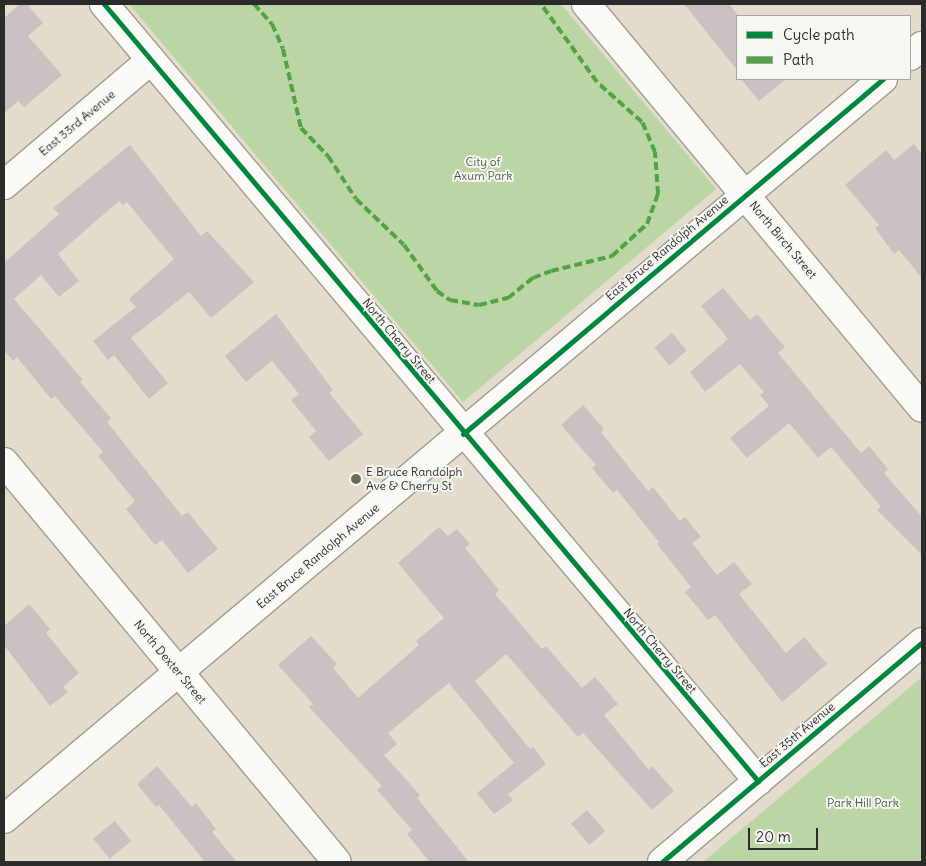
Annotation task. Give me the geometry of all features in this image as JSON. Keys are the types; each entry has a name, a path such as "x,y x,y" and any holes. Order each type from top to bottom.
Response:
{"street":[{"name":"North Cherry Street","path":"104,4 463,434 758,781"},
{"name":"North Birch Street","path":"586,4 922,408"},
{"path":"911,55 922,46"},
{"name":"East 33rd Avenue","path":"4,185 151,60"},
{"name":"East Bruce Randolph Avenue","path":"4,818 882,80"},
{"name":"North Dexter Street","path":"4,462 337,862"},
{"name":"East 35th Avenue","path":"662,862 922,642"}],"green space":[{"name":"City of Axum Park","path":"129,4 561,4 716,189 463,402"},
{"name":"Park Hill Park","path":"922,677 922,862 703,862"}],"building":[{"path":"20,4 27,4 43,23 28,36 62,75 24,107 18,101 4,113 4,18"},
{"path":"684,4 729,4 737,14 736,69"},
{"path":"742,80 785,80 759,101"},
{"path":"914,144 922,154 922,278 899,250 894,254 875,228 879,225 845,185 886,150 894,160"},
{"path":"130,145 201,236 207,231 254,282 211,318 189,292 131,338 168,383 149,399 114,355 108,360 93,341 136,307 129,299 174,259 127,202 123,205 119,201 58,254 79,281 59,297 41,275 14,299 83,380 80,382 111,418 107,422 182,516 188,512 218,549 188,573 162,540 155,545 126,509 135,501 98,456 103,452 55,396 51,399 17,357 13,361 4,350 4,263 59,214 53,208"},
{"path":"723,288 750,320 757,314 785,347 778,353 861,453 869,446 888,469 884,473 922,517 922,555 877,510 881,507 831,447 818,458 789,423 747,458 730,438 769,406 760,395 764,392 740,364 705,392 690,372 728,339 701,306"},
{"path":"276,314 333,390 329,393 363,434 329,461 309,437 316,431 291,400 299,394 272,361 246,382 225,356"},
{"path":"672,333 687,351 669,365 654,348"},
{"path":"583,405 604,429 601,432 648,491 653,487 680,521 685,517 701,537 692,543 717,575 734,562 752,584 739,594 786,653 804,637 827,664 782,702 715,615 708,620 685,592 691,587 657,544 659,542 617,490 613,493 592,468 596,465 561,425"},
{"path":"439,527 448,536 457,529 470,544 465,548 499,590 495,594 542,649 546,646 582,688 595,677 618,704 604,715 649,770 652,766 674,791 652,810 583,733 578,737 506,654 475,681 530,749 533,747 546,764 508,794 513,800 494,814 477,793 514,763 449,683 388,733 397,744 384,755 420,795 417,798 469,862 430,862 407,834 412,830 377,790 382,786 309,707 313,704 278,665 311,636 337,664 333,668 358,698 419,645 416,641 444,618 398,563"},
{"path":"29,604 50,629 46,633 79,673 63,687 68,692 50,706 4,645 4,626"},
{"path":"157,766 192,807 196,803 216,829 212,832 237,862 205,862 159,805 156,807 137,784"},
{"path":"587,810 605,831 590,845 571,824"},
{"path":"115,821 131,841 110,859 93,839"}],"marked path":[{"path":"254,4 272,24 283,49 301,128 328,156 356,199 404,245 437,291 450,300 479,305 508,298 533,278 551,271 612,256 647,224 658,194 655,152 642,122 597,82 541,4"}],"cycle path":[{"path":"104,4 758,781"},
{"path":"463,434 882,80"},
{"path":"662,862 922,642"}],"place":[{"name":"E Bruce Randolph Ave & Cherry St","path":"356,479"}]}
